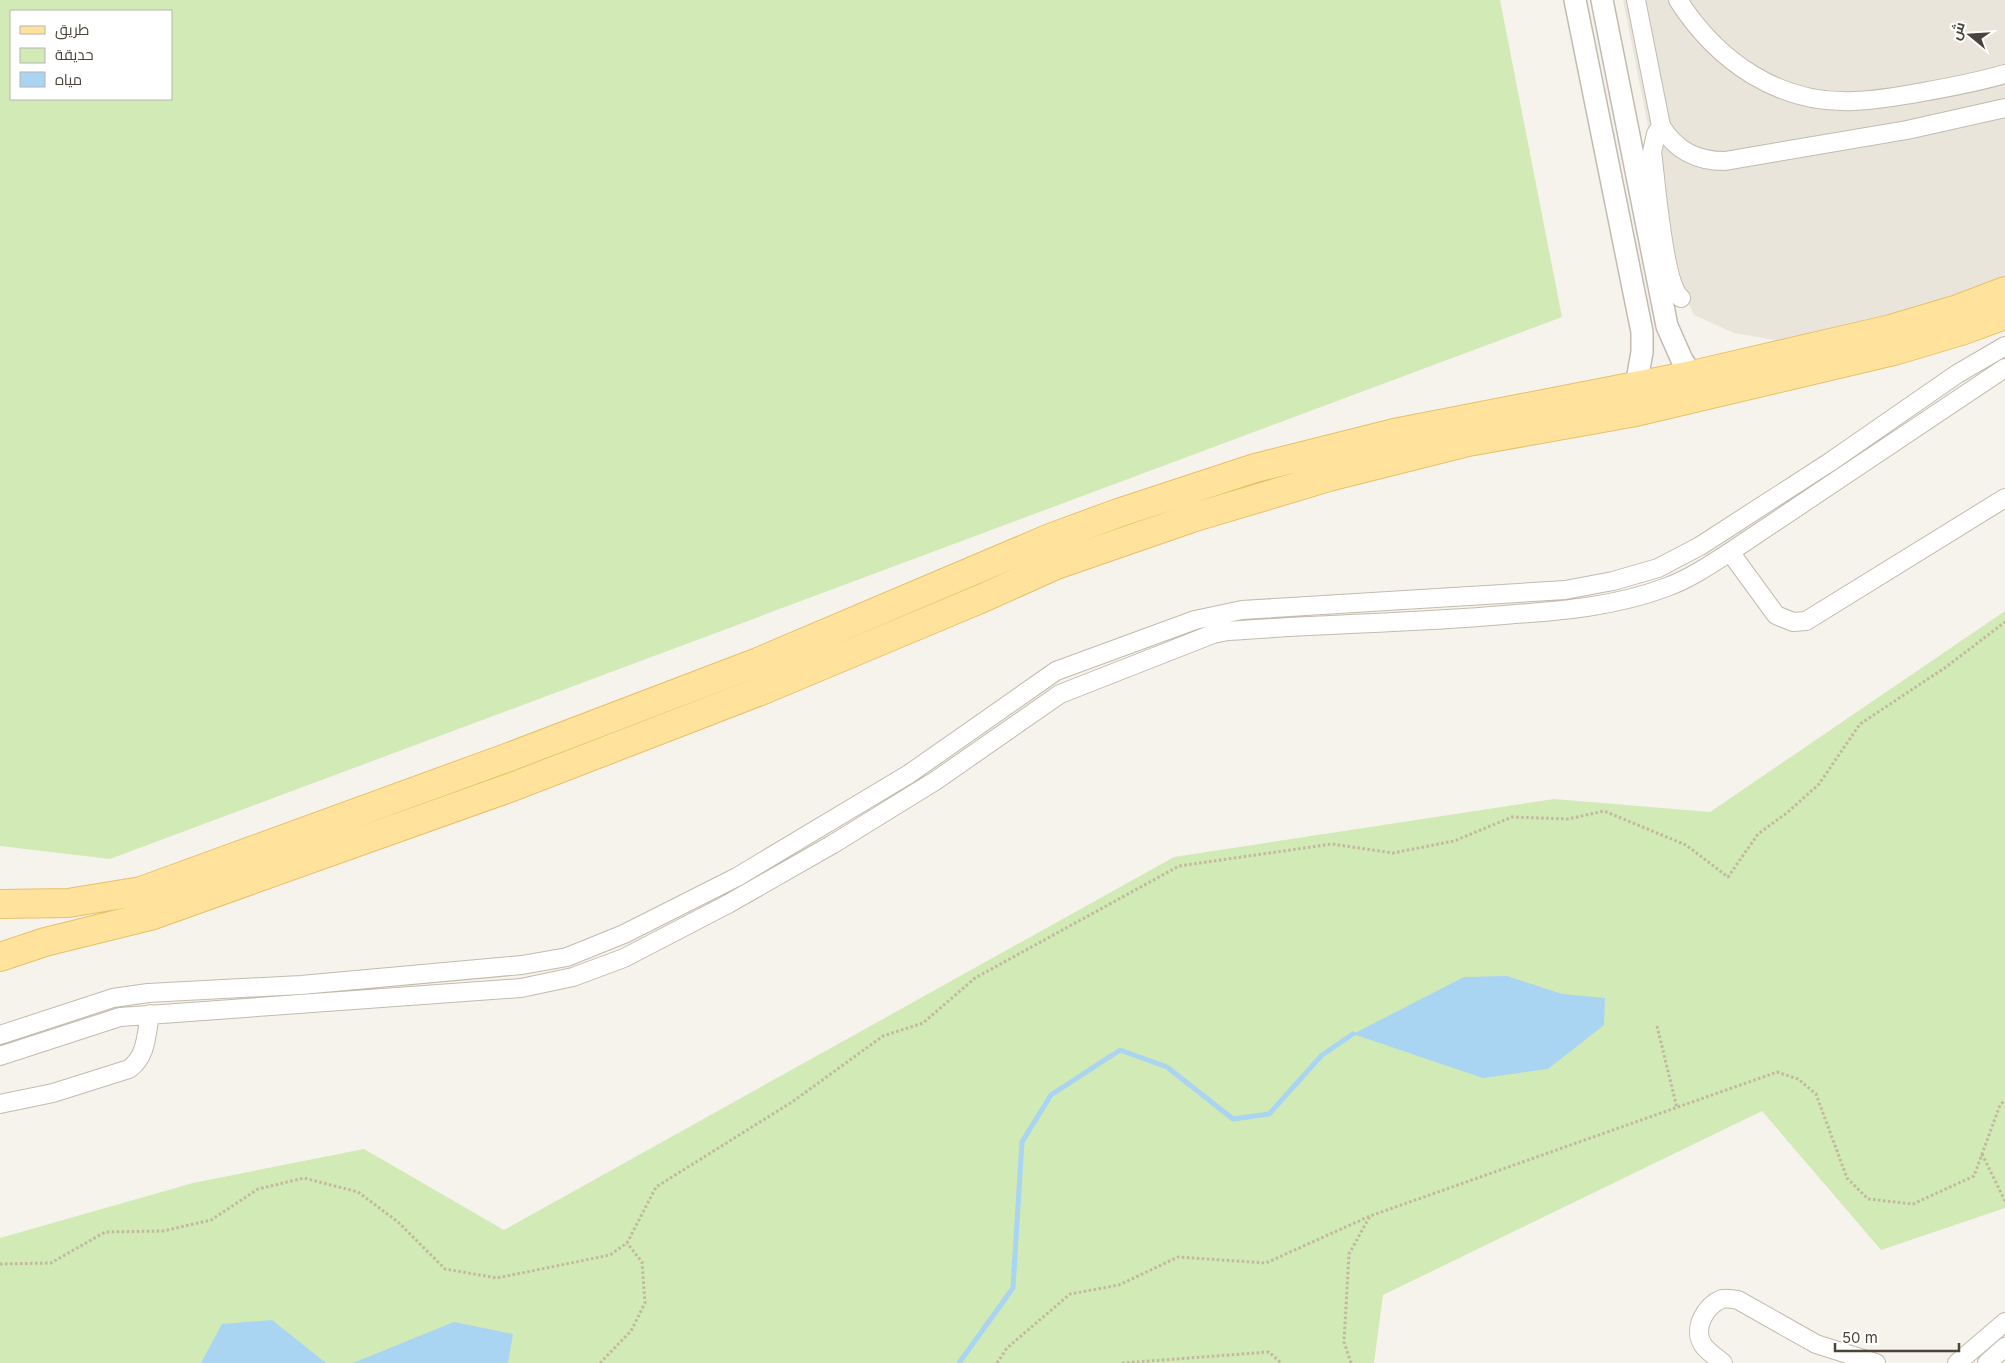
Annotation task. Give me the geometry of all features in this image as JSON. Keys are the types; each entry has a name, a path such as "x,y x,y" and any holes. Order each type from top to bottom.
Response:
{"main road":[{"path":"0,904 68,903 141,891 510,757 758,662 1050,538 1187,489 1264,466 1394,433 1692,375 1891,329 1956,310 2005,290"},
{"path":"0,957 45,942 150,916 512,787 763,690 978,600 1056,565 1192,518 1321,479 1468,442 1636,412 1894,351 1961,331 2005,315"}],"street":[{"path":"1575,0 1642,332 1642,352 1636,386"},
{"path":"1602,0 1666,326 1692,375"},
{"path":"1636,0 1662,126 1669,139 1680,149 1694,157 1710,161 1725,161 1906,130 2005,108"},
{"path":"1678,0 1693,24 1726,57 1761,82 1804,97 1853,102 1897,97 1979,82 2005,74"},
{"path":"1662,126 1656,134 1652,152 1667,264 1672,288 1681,298"},
{"path":"0,1056 113,1019 522,965 567,957 594,948 737,877 909,774 1056,671 1196,620 1242,610 1565,590 1634,576 1658,568 1700,546 1845,451 1957,374 2005,346"},
{"path":"0,1035 113,998 148,993 303,994 521,988 573,977 624,958 728,904 833,844 935,781 1060,694 1213,634 1256,629 1468,618 1588,608 1668,587 1693,575 1730,552 2005,368"},
{"path":"1845,451 1857,467"},
{"path":"1730,552 1776,615 1793,622 1806,621 2005,498"},
{"path":"974,730 986,746"},
{"path":"0,1104 52,1093 129,1069 138,1063 144,1052 150,1014"},
{"path":"1723,1363 1702,1344 1700,1330 1703,1314 1713,1304 1724,1298 1738,1300 1816,1344 1876,1363"},
{"path":"1957,1363 2005,1322"},
{"path":"1987,1363 2005,1347"}],"path":[{"path":"0,1264 51,1263 105,1232 163,1231 211,1220 258,1189 304,1178 358,1192 398,1222 445,1269 497,1278 610,1255 627,1243 656,1187 792,1102 883,1036 923,1023 975,978 1179,866 1332,844 1393,852 1454,841 1512,817 1568,819 1604,811 1686,845 1728,877 1758,834 1788,812 1819,784 1860,724 1946,668 2005,622"},
{"path":"1657,1026 1677,1108"},
{"path":"997,1363 1007,1348 1070,1294 1119,1285 1178,1257 1266,1263 1370,1216 1777,1072 1798,1079 1816,1094 1847,1178 1868,1200 1913,1204 1974,1176 2000,1104 2005,1100"},
{"path":"1982,1154 2005,1201"},
{"path":"1352,1363 1344,1342 1349,1254 1370,1216"},
{"path":"600,1363 631,1331 645,1303 642,1262 627,1243"},
{"path":"1122,1363 1269,1352 1281,1363"}],"shaded area":[{"path":"1623,0 2005,0 2005,283 1916,314 1780,341 1734,333 1694,315 1679,282"}],"green space":[{"path":"0,0 1500,0 1562,317 110,859 0,846"},
{"path":"2005,611 2005,1208 1881,1250 1762,1111 1383,1295 1374,1363 0,1363 0,1238 193,1183 364,1149 504,1230 1174,857 1554,799 1710,812"}],"water":[{"path":"1507,976 1562,994 1605,998 1604,1025 1548,1069 1483,1078 1353,1034 1464,977"},
{"path":"272,1320 326,1363 201,1363 222,1324"},
{"path":"454,1322 513,1334 508,1363 353,1363"}],"waterway":[{"path":"959,1363 1013,1288 1022,1142 1051,1095 1120,1050 1167,1067 1233,1119 1269,1114 1322,1055 1353,1034"}]}
